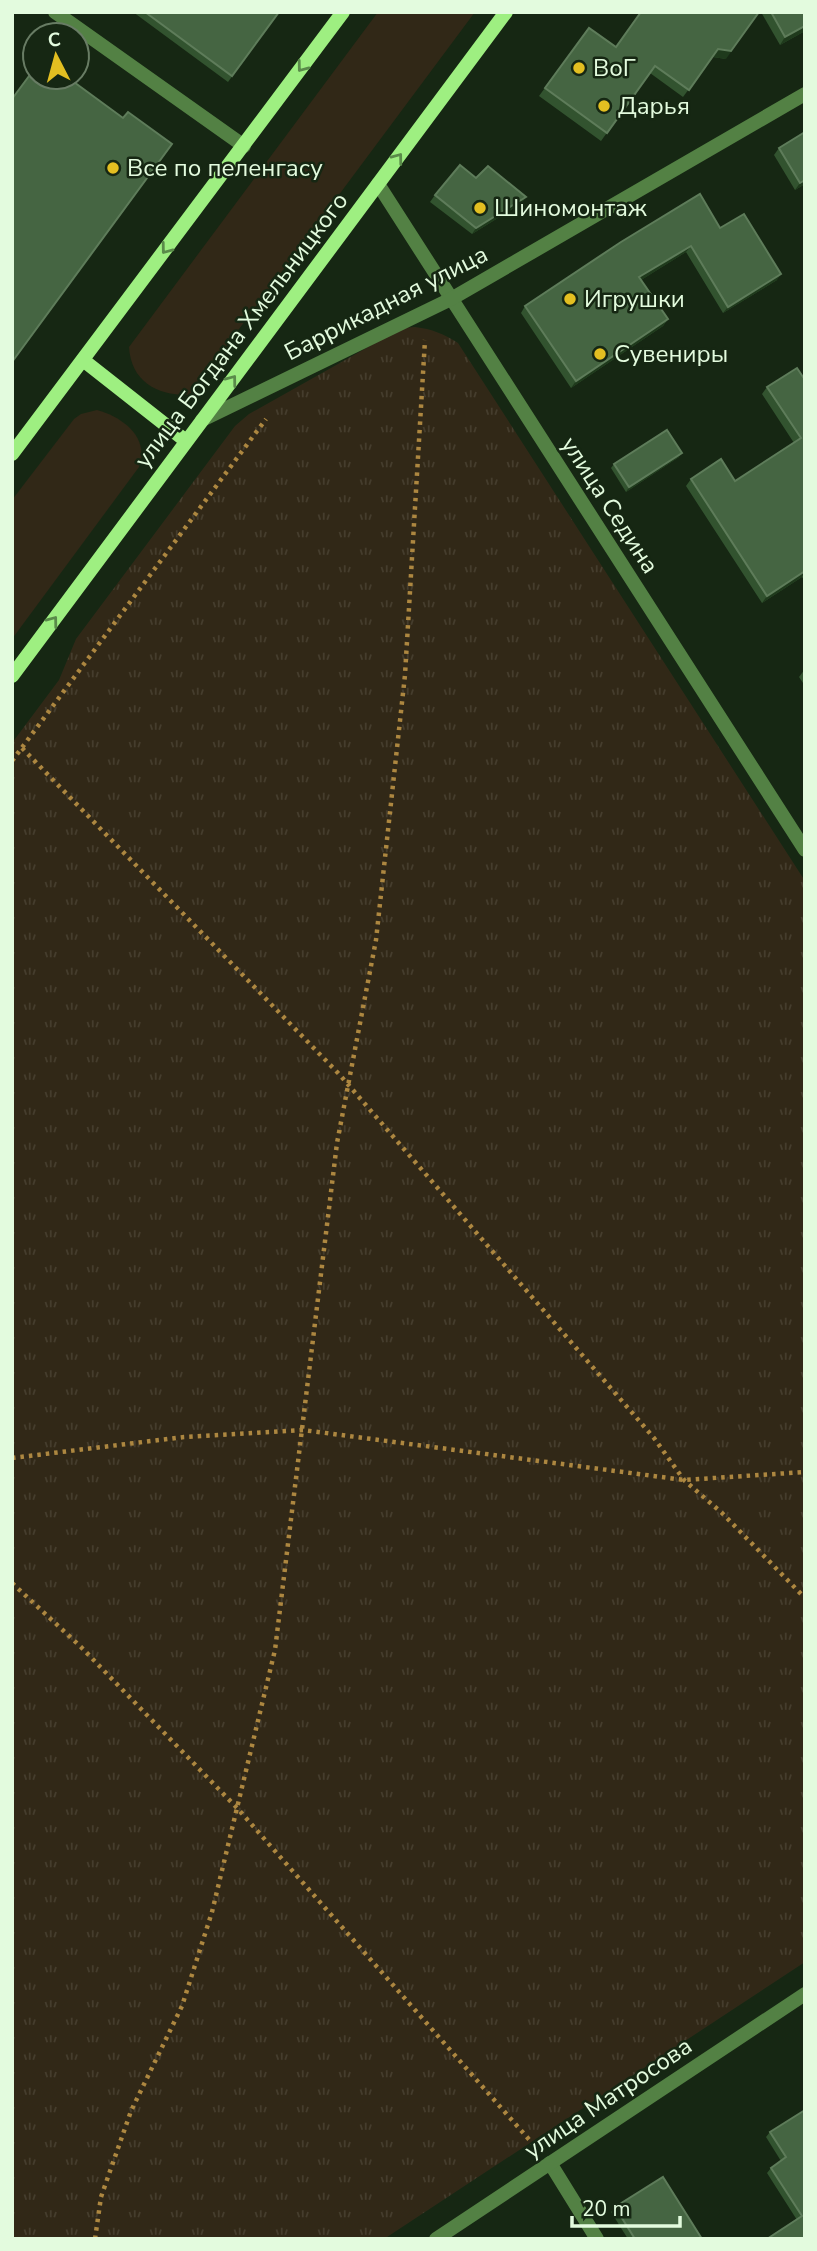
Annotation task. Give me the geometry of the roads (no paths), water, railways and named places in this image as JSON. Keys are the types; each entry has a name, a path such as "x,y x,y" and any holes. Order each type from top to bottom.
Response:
{"main road":[{"path":"12,454 343,12"},
{"name":"улица Богдана Хмельницкого","path":"12,676 506,12"},
{"path":"83,360 186,441"}],"street":[{"path":"55,12 244,146"},
{"name":"Баррикадная улица","path":"202,420 451,299 805,94"},
{"name":"улица Седина","path":"378,184 805,850"},
{"name":"улица Матросова","path":"436,2239 805,1994"},
{"path":"550,2163 597,2239"}],"place":[{"name":"ВоГ","path":"579,68"},
{"name":"Дарья","path":"604,106"},
{"name":"Все по пеленгасу","path":"113,168"},
{"name":"Шиномонтаж","path":"480,208"},
{"name":"Игрушки","path":"570,299"},
{"name":"Сувениры","path":"600,354"}]}
